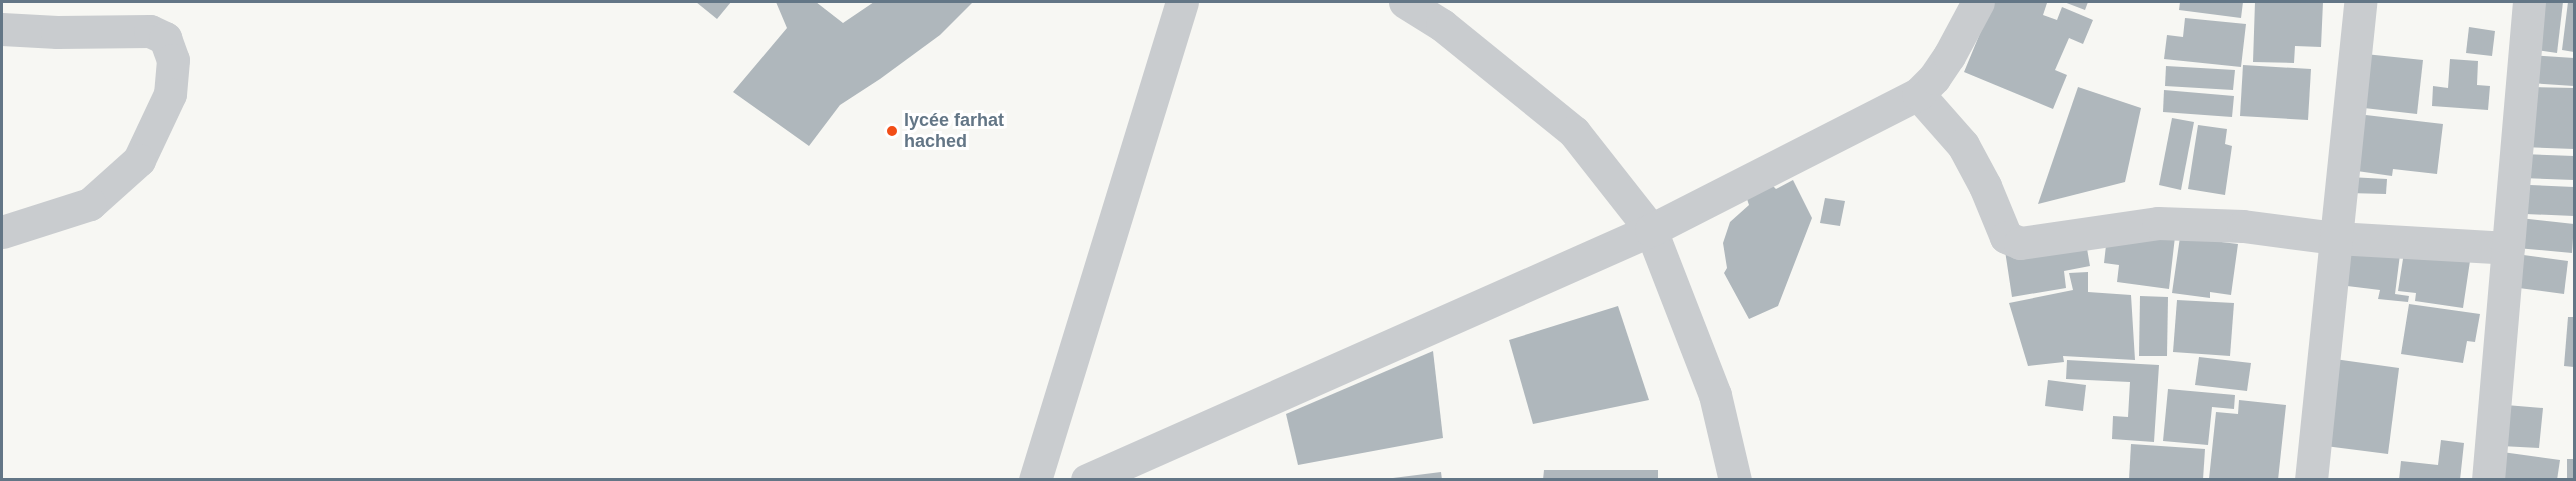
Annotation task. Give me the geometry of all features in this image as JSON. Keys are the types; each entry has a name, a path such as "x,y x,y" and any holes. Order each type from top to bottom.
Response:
{"street":[{"path":"1035,480 1182,2"},
{"path":"1405,2 1442,25 1574,132 1652,230 1715,394 1735,480"},
{"path":"1087,480 1652,230 1918,94 1934,78 1949,56 1978,2"},
{"path":"2311,480 2360,2"},
{"path":"2488,480 2529,2"},
{"path":"2,29 57,32 150,31 165,38 173,60 170,94 140,160 90,204 2,232"},
{"path":"1918,94 1963,145 1985,186 2006,237 2012,241 2020,243 2158,223 2243,226 2336,238 2508,248"}],"building":[{"path":"696,2 731,2 717,19"},
{"path":"776,2 816,2 843,23 874,2 973,2 940,35 840,105 809,146 733,92 787,28"},
{"path":"1993,2 2044,2 2047,3 2043,15 2057,20 2062,7 2093,20 2083,44 2069,38 2055,70 2067,75 2053,109 1964,72"},
{"path":"2064,2 2088,2 2085,10"},
{"path":"2180,2 2243,2 2241,18 2179,10"},
{"path":"2255,2 2323,2 2321,47 2295,46 2294,63 2253,62"},
{"path":"2535,2 2563,2 2557,53 2530,49"},
{"path":"2568,2 2574,2 2574,52 2562,50"},
{"path":"2185,18 2246,24 2241,67 2164,59 2167,35 2183,37"},
{"path":"2469,27 2495,31 2492,56 2466,53"},
{"path":"2346,52 2423,60 2417,114 2364,108"},
{"path":"2531,55 2574,58 2574,86 2529,83"},
{"path":"2450,59 2478,61 2477,85 2490,86 2488,110 2432,106 2433,86 2448,88"},
{"path":"2243,65 2311,69 2308,120 2240,116"},
{"path":"2166,66 2235,70 2233,90 2165,86"},
{"path":"2078,87 2141,108 2125,182 2038,204"},
{"path":"2531,87 2574,88 2574,149 2521,147"},
{"path":"2164,90 2234,96 2232,117 2163,112"},
{"path":"2357,114 2443,124 2437,174 2393,169 2392,176 2350,170"},
{"path":"2172,118 2194,122 2181,190 2159,185"},
{"path":"2198,125 2227,129 2225,144 2232,146 2225,195 2188,189"},
{"path":"2523,154 2574,156 2574,180 2522,178"},
{"path":"2349,177 2387,179 2386,194 2348,193"},
{"path":"1793,180 1812,218 1778,306 1749,319 1724,273 1727,268 1723,243 1730,222 1749,205 1747,199 1773,186 1776,189"},
{"path":"2505,184 2574,187 2574,216 2504,213"},
{"path":"1825,198 1845,201 1840,226 1820,223"},
{"path":"2520,218 2574,224 2572,253 2517,248"},
{"path":"2109,219 2176,228 2169,289 2117,282 2119,265 2104,263"},
{"path":"2327,221 2403,231 2395,294 2409,296 2408,302 2378,299 2380,290 2339,285"},
{"path":"2084,231 2090,266 2064,271 2066,288 2012,297 2004,244"},
{"path":"2407,233 2470,261 2463,308 2415,301 2416,293 2398,291"},
{"path":"2180,237 2238,244 2231,295 2210,292 2210,298 2172,293"},
{"path":"2516,254 2568,261 2564,294 2511,287"},
{"path":"2088,272 2088,292 2131,295 2135,360 2063,356 2064,362 2028,366 2009,303 2073,290 2069,273"},
{"path":"2140,296 2168,297 2167,356 2139,356"},
{"path":"2177,300 2234,303 2230,356 2173,352"},
{"path":"2409,304 2480,314 2475,342 2467,341 2463,363 2401,354"},
{"path":"1618,306 1649,400 1533,424 1509,340"},
{"path":"2568,317 2574,317 2574,367 2564,366"},
{"path":"1433,351 1443,438 1298,465 1286,414"},
{"path":"2313,356 2399,368 2388,454 2302,443"},
{"path":"2199,357 2251,363 2247,391 2195,385"},
{"path":"2067,360 2159,365 2154,442 2112,439 2113,416 2128,417 2130,382 2066,379"},
{"path":"2048,380 2086,385 2083,411 2045,406"},
{"path":"2168,389 2235,395 2234,409 2212,407 2208,445 2163,441"},
{"path":"2239,400 2286,405 2278,480 2209,479 2216,412 2238,414"},
{"path":"2482,403 2543,408 2539,448 2501,446"},
{"path":"2441,440 2464,443 2460,480 2399,480 2401,461 2438,465"},
{"path":"2131,444 2205,449 2203,480 2129,480"},
{"path":"2495,451 2560,460 2557,480 2492,480"},
{"path":"2567,459 2574,459 2574,480 2567,480"},
{"path":"1544,470 1658,470 1658,480 1543,480"},
{"path":"1441,472 1442,480 1393,480 1393,478"}],"place":[{"name":"lycée farhat hached","path":"892,131"}]}
